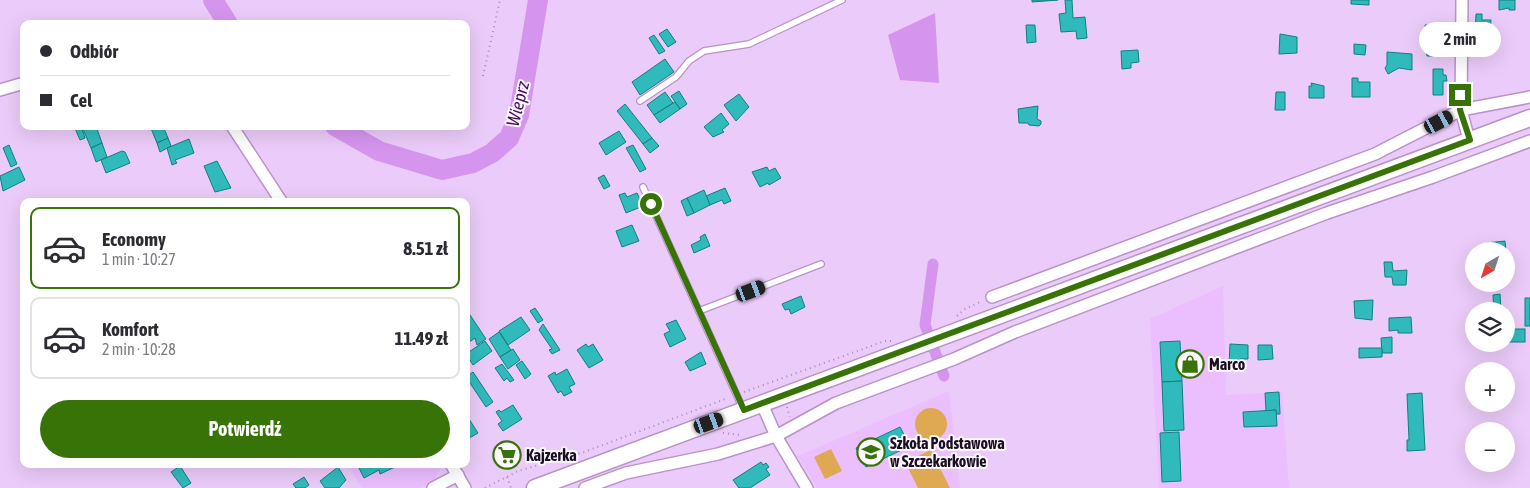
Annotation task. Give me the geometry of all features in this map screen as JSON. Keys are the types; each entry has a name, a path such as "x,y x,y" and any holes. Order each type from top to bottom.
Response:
{"main road":[{"path":"535,488 1530,118"}],"street":[{"path":"1462,0 1460,110 1470,140"},
{"path":"0,90 20,84"},
{"path":"992,296 1375,154 1460,110 1530,97"},
{"path":"235,130 279,198"},
{"path":"585,488 626,474 718,454 776,436 836,403 924,371 1015,332 1327,212 1434,177 1530,141"},
{"path":"762,404 776,436 806,488"},
{"path":"454,468 465,488"},
{"path":"433,488 458,475"}],"lane":[{"path":"640,101 676,77 689,61 704,51 749,44 842,0"},
{"path":"643,186 744,410"},
{"path":"699,311 821,264"}],"path":[{"path":"483,76 500,0"},
{"path":"953,319 965,309 992,296"},
{"path":"485,488 518,472 584,452 886,341 894,341"},
{"path":"786,401 793,426"},
{"path":"719,432 757,437 760,441"},
{"path":"507,478 511,488"}],"shaded area":[{"path":"935,13 939,83 900,80 888,35"},
{"path":"1223,286 1226,395 1282,392 1289,488 1159,488 1150,319"},
{"path":"949,391 960,488 817,488 798,456"},
{"path":"931,408 937,409 942,413 946,418 946,430 942,435 937,439 931,440 925,439 920,435 916,430 915,424 916,418 920,413 925,409"},
{"path":"831,449 842,471 825,479 814,457"},
{"path":"931,450 950,488 918,488 905,462"},
{"path":"350,468 441,468 433,481 420,488 362,488"}],"building":[{"path":"1032,0 1058,0 1032,2"},
{"path":"1065,0 1072,0 1073,18 1085,17 1087,38 1077,39 1076,31 1061,32 1059,14 1066,13"},
{"path":"1351,0 1369,0 1369,5 1351,4"},
{"path":"1499,0 1515,0 1515,10 1509,10 1509,8 1499,10"},
{"path":"1476,14 1482,14 1482,20 1491,20 1490,36 1475,35"},
{"path":"1446,24 1447,35 1426,37 1425,25"},
{"path":"1026,25 1035,25 1036,42 1027,43"},
{"path":"667,29 676,42 668,47 659,34"},
{"path":"1280,34 1297,37 1297,53 1279,54"},
{"path":"654,35 665,51 659,54 649,38"},
{"path":"1433,36 1433,56 1427,56 1424,37"},
{"path":"1354,44 1366,45 1365,55 1354,54"},
{"path":"1138,50 1139,62 1131,63 1131,68 1122,69 1121,51"},
{"path":"1387,52 1412,54 1412,70 1399,68 1388,74 1385,68 1387,65"},
{"path":"665,59 674,72 640,95 632,82"},
{"path":"1433,69 1443,69 1443,75 1446,75 1447,81 1443,81 1443,95 1433,95"},
{"path":"1352,78 1358,78 1358,82 1370,82 1370,97 1352,97"},
{"path":"1311,83 1324,86 1324,98 1309,98 1309,86 1312,86"},
{"path":"679,91 687,104 680,109 671,96"},
{"path":"665,92 673,103 654,115 647,105"},
{"path":"1276,92 1285,92 1285,110 1275,110"},
{"path":"739,94 749,107 736,121 724,105"},
{"path":"675,102 680,109 660,123 654,115"},
{"path":"625,104 652,138 643,144 617,111"},
{"path":"1038,106 1037,119 1041,121 1039,126 1019,123 1018,109"},
{"path":"721,113 729,124 722,130 724,132 713,137 704,127"},
{"path":"76,130 82,130 85,138 80,140"},
{"path":"83,130 97,130 102,143 91,148"},
{"path":"152,130 165,130 168,138 157,143"},
{"path":"619,131 626,142 606,155 599,143"},
{"path":"168,138 171,146 160,152 157,143"},
{"path":"652,138 659,146 650,153 643,144"},
{"path":"189,139 194,153 175,160 177,163 172,165 167,148"},
{"path":"102,143 107,157 96,162 91,148"},
{"path":"9,145 17,164 11,167 3,148"},
{"path":"633,145 646,169 640,172 626,148"},
{"path":"122,151 125,152 130,163 106,173 101,160"},
{"path":"217,161 231,188 215,192 204,166"},
{"path":"19,167 25,180 3,191 0,176"},
{"path":"767,167 769,171 775,168 781,178 769,185 768,183 760,187 752,172"},
{"path":"604,175 610,186 604,189 598,178"},
{"path":"725,188 731,201 724,204 722,200 710,205 706,196"},
{"path":"704,190 710,205 694,213 687,198"},
{"path":"625,193 627,197 637,193 643,206 626,213 619,195"},
{"path":"687,198 694,213 687,216 681,201"},
{"path":"632,225 639,241 622,247 616,231"},
{"path":"705,234 710,246 694,253 691,245 701,240 700,237"},
{"path":"1384,262 1392,262 1393,271 1407,270 1406,285 1393,285 1392,277 1385,277"},
{"path":"1500,294 1500,302 1493,302 1493,295"},
{"path":"801,296 805,307 791,314 789,309 785,310 782,304"},
{"path":"1525,298 1530,298 1530,326 1525,326"},
{"path":"1373,300 1372,320 1355,318 1354,301"},
{"path":"535,308 543,320 538,323 530,311"},
{"path":"470,315 486,339 477,345 475,338 470,342"},
{"path":"521,317 530,330 508,345 499,331"},
{"path":"1411,317 1412,333 1398,333 1398,330 1389,331 1389,318"},
{"path":"676,320 686,339 670,347 664,334 670,331 666,324"},
{"path":"543,324 560,350 552,354 549,350 552,349 539,330"},
{"path":"1515,329 1525,329 1525,342 1515,342"},
{"path":"499,332 511,350 500,357 489,339"},
{"path":"1392,337 1392,353 1382,353 1381,338"},
{"path":"485,341 492,351 473,365 470,360 470,351"},
{"path":"1180,341 1182,381 1162,382 1160,342"},
{"path":"586,344 588,347 593,344 603,360 589,368 577,350"},
{"path":"1230,344 1248,345 1248,359 1240,359 1240,364 1229,364"},
{"path":"1258,345 1272,345 1273,359 1258,360"},
{"path":"1359,348 1382,348 1382,357 1359,358"},
{"path":"513,349 520,360 508,369 500,357"},
{"path":"701,352 706,364 690,371 685,362"},
{"path":"522,361 531,374 525,379 516,365"},
{"path":"502,364 514,380 510,382 507,378 504,381 495,368"},
{"path":"567,369 575,384 569,387 572,392 564,396 561,391 558,393 548,376 555,372 556,375"},
{"path":"473,372 493,402 486,407 470,383 470,374"},
{"path":"1182,381 1184,430 1164,431 1162,382"},
{"path":"1279,392 1280,414 1276,414 1276,410 1266,411 1265,393"},
{"path":"1422,393 1425,450 1407,451 1407,440 1409,440 1407,394"},
{"path":"513,405 522,419 503,431 498,424 502,421 496,412 499,410 501,412"},
{"path":"1276,410 1277,426 1244,427 1243,412"},
{"path":"470,421 478,433 470,438"},
{"path":"900,427 910,446 866,467 856,448"},
{"path":"1179,432 1181,481 1162,482 1160,433"},
{"name":"Kajzerka","path":"510,445 518,456 504,466 496,454"},
{"path":"761,462 763,465 766,463 769,467 766,469 770,475 750,488 739,488 733,480"},
{"path":"177,468 181,468 191,483 183,488 171,472"},
{"path":"337,468 339,468 346,480 339,488 325,488 320,481"},
{"path":"359,468 393,468 380,474 379,470 364,478"},
{"path":"304,477 309,485 305,488 296,488 293,484"}],"waterway":[{"name":"Wieprz","path":"213,0 226,20"},
{"name":"Wieprz","path":"342,130 379,151 442,170 473,163 492,153 509,138 519,115 538,0"},
{"path":"933,264 925,325 944,376"}],"place":[{"name":"Marco","path":"1190,364"},
{"name":"Szkoła Podstawowa w Szczekarkowie","path":"871,452"},
{"name":"Kajzerka","path":"507,455"}],"route":[{"path":"651,204 744,410 1470,140 1460,110 1460,95"}]}
